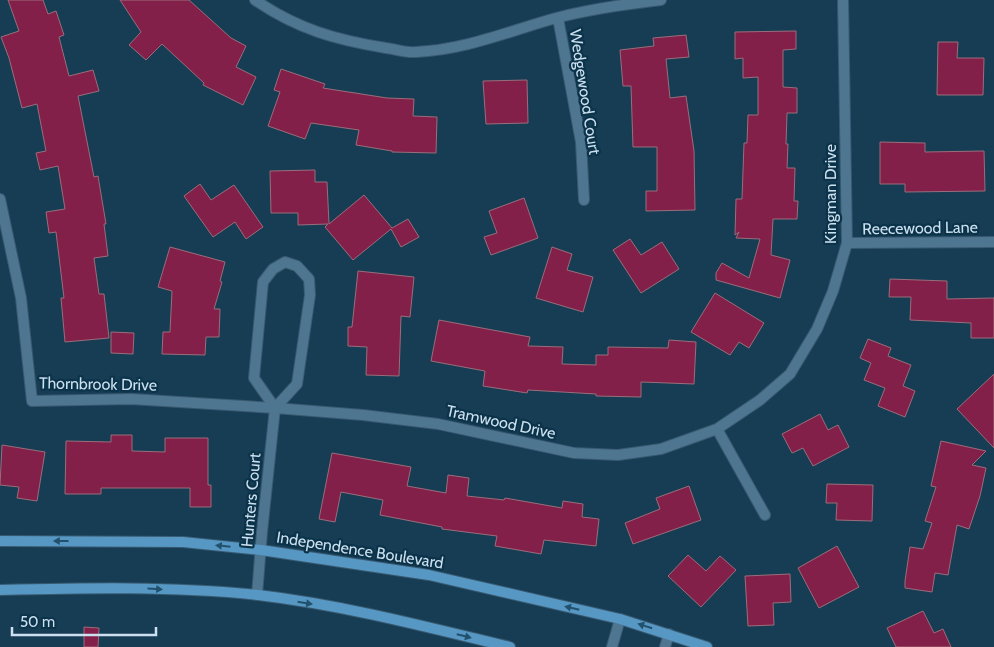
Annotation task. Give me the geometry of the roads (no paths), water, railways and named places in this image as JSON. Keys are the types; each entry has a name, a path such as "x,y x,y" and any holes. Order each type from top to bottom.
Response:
{"main road":[{"name":"Independence Boulevard","path":"0,541 184,542 261,550 429,575 620,619 707,647"},
{"path":"0,590 106,587 257,595 406,622 510,647"}],"street":[{"path":"255,0 276,14 309,31 363,45 414,52 468,46 558,18 627,4 661,0"},
{"name":"Kingman Drive","path":"717,429 760,400 790,374 817,329 833,291 847,243 843,0"},
{"name":"Wedgewood Court","path":"558,18 581,142 584,200"},
{"name":"Thornbrook Drive","path":"0,199 20,298 32,401 131,399 275,408"},
{"name":"Reecewood Lane","path":"847,243 994,242"},
{"path":"285,262 297,266 309,279 310,295 297,384 275,408 254,378 263,282 273,269 285,262"},
{"name":"Tramwood Drive","path":"275,408 438,424 574,453 618,456 661,449 717,429"},
{"name":"Hunters Court","path":"257,595 275,408"},
{"path":"717,429 765,514"},
{"path":"612,647 620,619"},
{"path":"665,647 669,634"}]}
